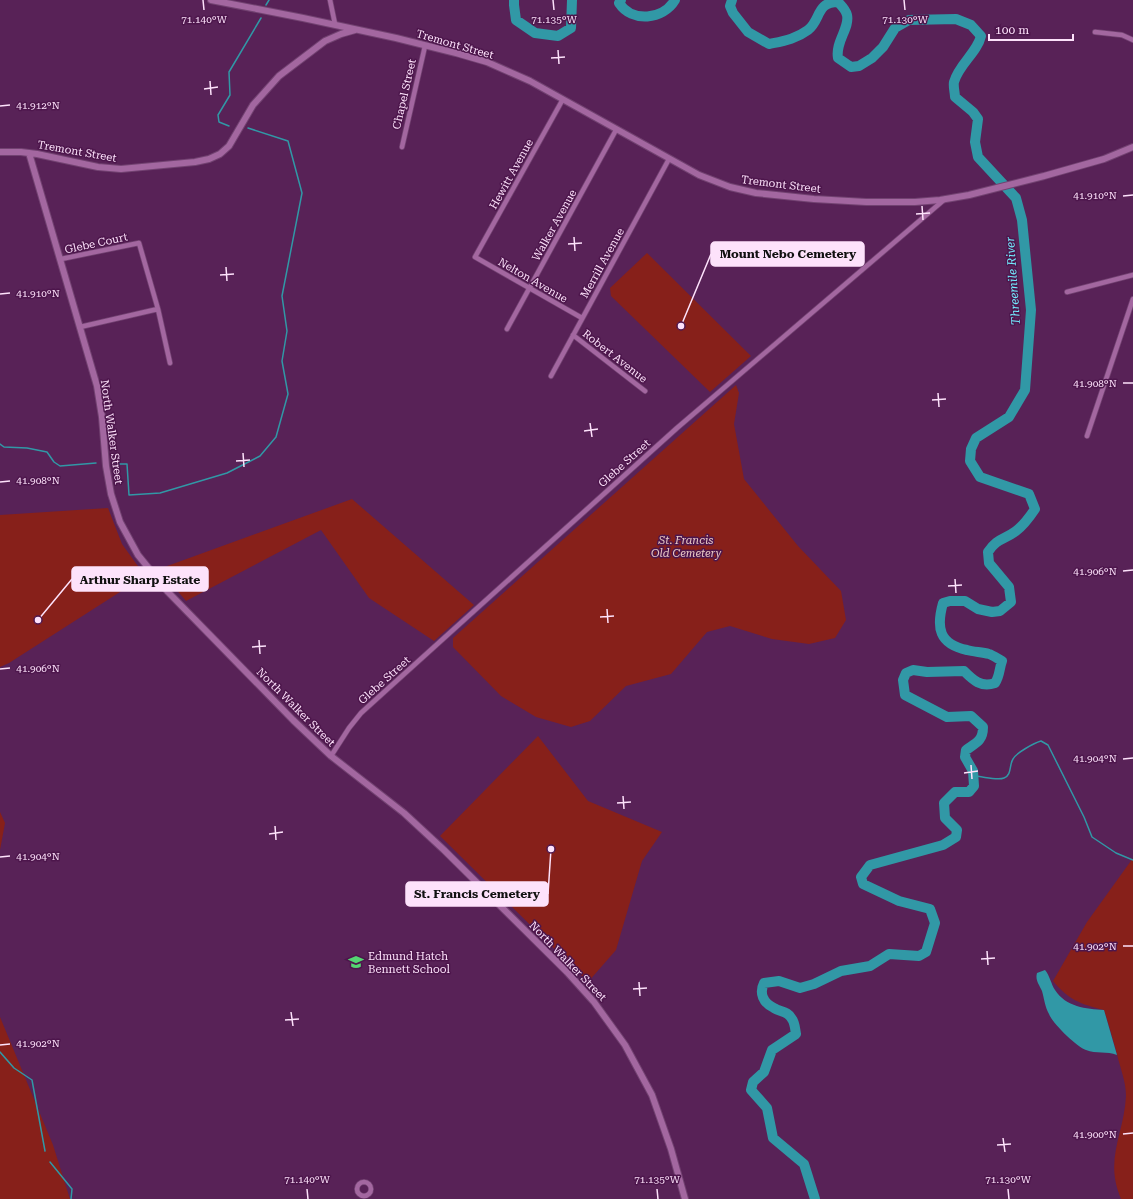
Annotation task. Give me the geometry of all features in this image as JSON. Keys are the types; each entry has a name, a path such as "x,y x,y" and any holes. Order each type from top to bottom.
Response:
{"main road":[{"name":"Tremont Street","path":"211,0 335,24 460,54 493,64 530,81 669,159 716,182 756,193 814,199 866,202 915,202 945,199 969,195 1021,182 1104,159 1133,148"},
{"name":"Tremont Street","path":"0,152 30,153 98,167 121,169 195,162 215,157 229,146 253,105 279,76 324,41 340,34 358,30"},
{"name":"North Walker Street","path":"30,153 100,397 106,466 111,494 120,522 133,546 148,568 168,592 293,720 331,756 404,813 444,850 567,972 594,1002 625,1045 652,1095 671,1149 685,1199"}],"street":[{"path":"330,0 335,24"},
{"path":"1095,32 1122,35 1133,40"},
{"name":"Chapel Street","path":"402,147 425,46"},
{"name":"Hewitt Avenue","path":"475,257 563,99"},
{"name":"Walker Avenue","path":"507,329 616,130"},
{"name":"Merrill Avenue","path":"551,376 669,159"},
{"name":"Glebe Street","path":"331,756 349,728 375,700 677,428 945,199"},
{"name":"Glebe Court","path":"61,259 139,243 158,309 170,363"},
{"name":"Nelton Avenue","path":"475,257 582,318"},
{"path":"1067,292 1133,275"},
{"path":"1087,436 1133,299"},
{"path":"80,327 158,309"},
{"name":"Robert Avenue","path":"573,335 645,391"}],"green space":[{"path":"647,253 751,356 710,392 611,296 610,288"},
{"name":"St. Francis Old Cemetery","path":"736,385 739,393 734,424 744,479 798,546 841,591 846,620 835,638 809,644 772,639 730,626 707,632 671,674 626,686 590,721 571,727 536,717 501,696 453,647 453,638"},
{"path":"352,499 474,605 434,641 369,598 321,530 186,601 159,569"},
{"path":"108,508 122,544 145,576 9,663 0,667 0,515"},
{"path":"538,736 588,801 662,832 642,861 616,950 588,982 440,836"},
{"path":"0,812 5,823 0,850"},
{"path":"1133,858 1133,1199 1121,1199 1116,1185 1114,1172 1116,1147 1125,1110 1126,1090 1108,1021 1104,1010 1088,1006 1070,997 1053,981 1087,922"},
{"path":"0,1017 53,1145 70,1199 0,1199"}],"shaded area":[{"path":"1045,970 1055,990 1065,1000 1071,1004 1083,1008 1104,1010 1117,1055 1086,1050 1071,1040 1060,1029 1051,1018 1037,980 1037,973"}],"waterway":[{"path":"266,5 269,0"},
{"name":"Threemile River","path":"514,0 516,20 535,33 558,36 571,28 572,0"},
{"name":"Threemile River","path":"621,0 619,3 625,9 632,14 639,16 655,15 663,12 670,7 675,0"},
{"name":"Threemile River","path":"732,0 730,6 733,13 748,32 769,44 799,36 812,26 822,8 831,3 838,2 847,15 846,25 839,46 838,58 851,67 859,66 872,58 883,47 895,28 909,20 956,19 971,25 981,36 976,48 956,76 954,84 955,97 973,112 978,119 975,142 978,157 1016,198 1022,220 1031,310 1025,390 1009,417 976,438 971,449 970,461 980,477 1029,494 1035,509 1022,526 1012,534 994,544 988,552 989,563 1009,587 1011,602 1000,611 992,612 978,609 965,601 950,601 943,603 940,620 942,634 950,644 967,650 986,653 1002,661 998,678 995,683 981,684 964,671 927,672 913,670 906,673 903,680 905,695 947,717 971,716 983,727 983,732 980,739 966,750 965,757 973,771 974,786 969,792 955,792 944,803 945,818 957,830 956,837 943,845 870,865 861,877 863,884 899,901 930,909 935,923 926,952 919,956 889,954 870,966 841,971 814,984 800,988 779,981 764,983 762,990 763,997 770,1006 790,1016 794,1022 796,1034 772,1050 764,1072 753,1082 751,1090 767,1108 773,1138 804,1164 815,1199"},
{"path":"229,126 219,122 218,115 230,95 229,72 261,18"},
{"path":"115,464 127,464 129,495 160,493 227,473 260,456 276,437 288,394 282,361 287,331 282,296 302,193 288,141 248,128"},
{"path":"0,444 4,447 27,448 47,452 54,462 60,466 96,463"},
{"path":"973,776 997,779 1007,777 1012,761 1015,757 1026,748 1041,741 1048,745 1084,817 1092,837 1116,853 1133,860"},
{"path":"0,1052 14,1068 32,1080 45,1151"},
{"path":"50,1162 72,1189 71,1199"}],"place":[{"name":"Mount Nebo Cemetery","path":"681,326"},
{"name":"Arthur Sharp Estate","path":"38,620"},
{"name":"St. Francis Cemetery","path":"551,849"},
{"name":"Edmund Hatch Bennett School","path":"356,962"}]}
